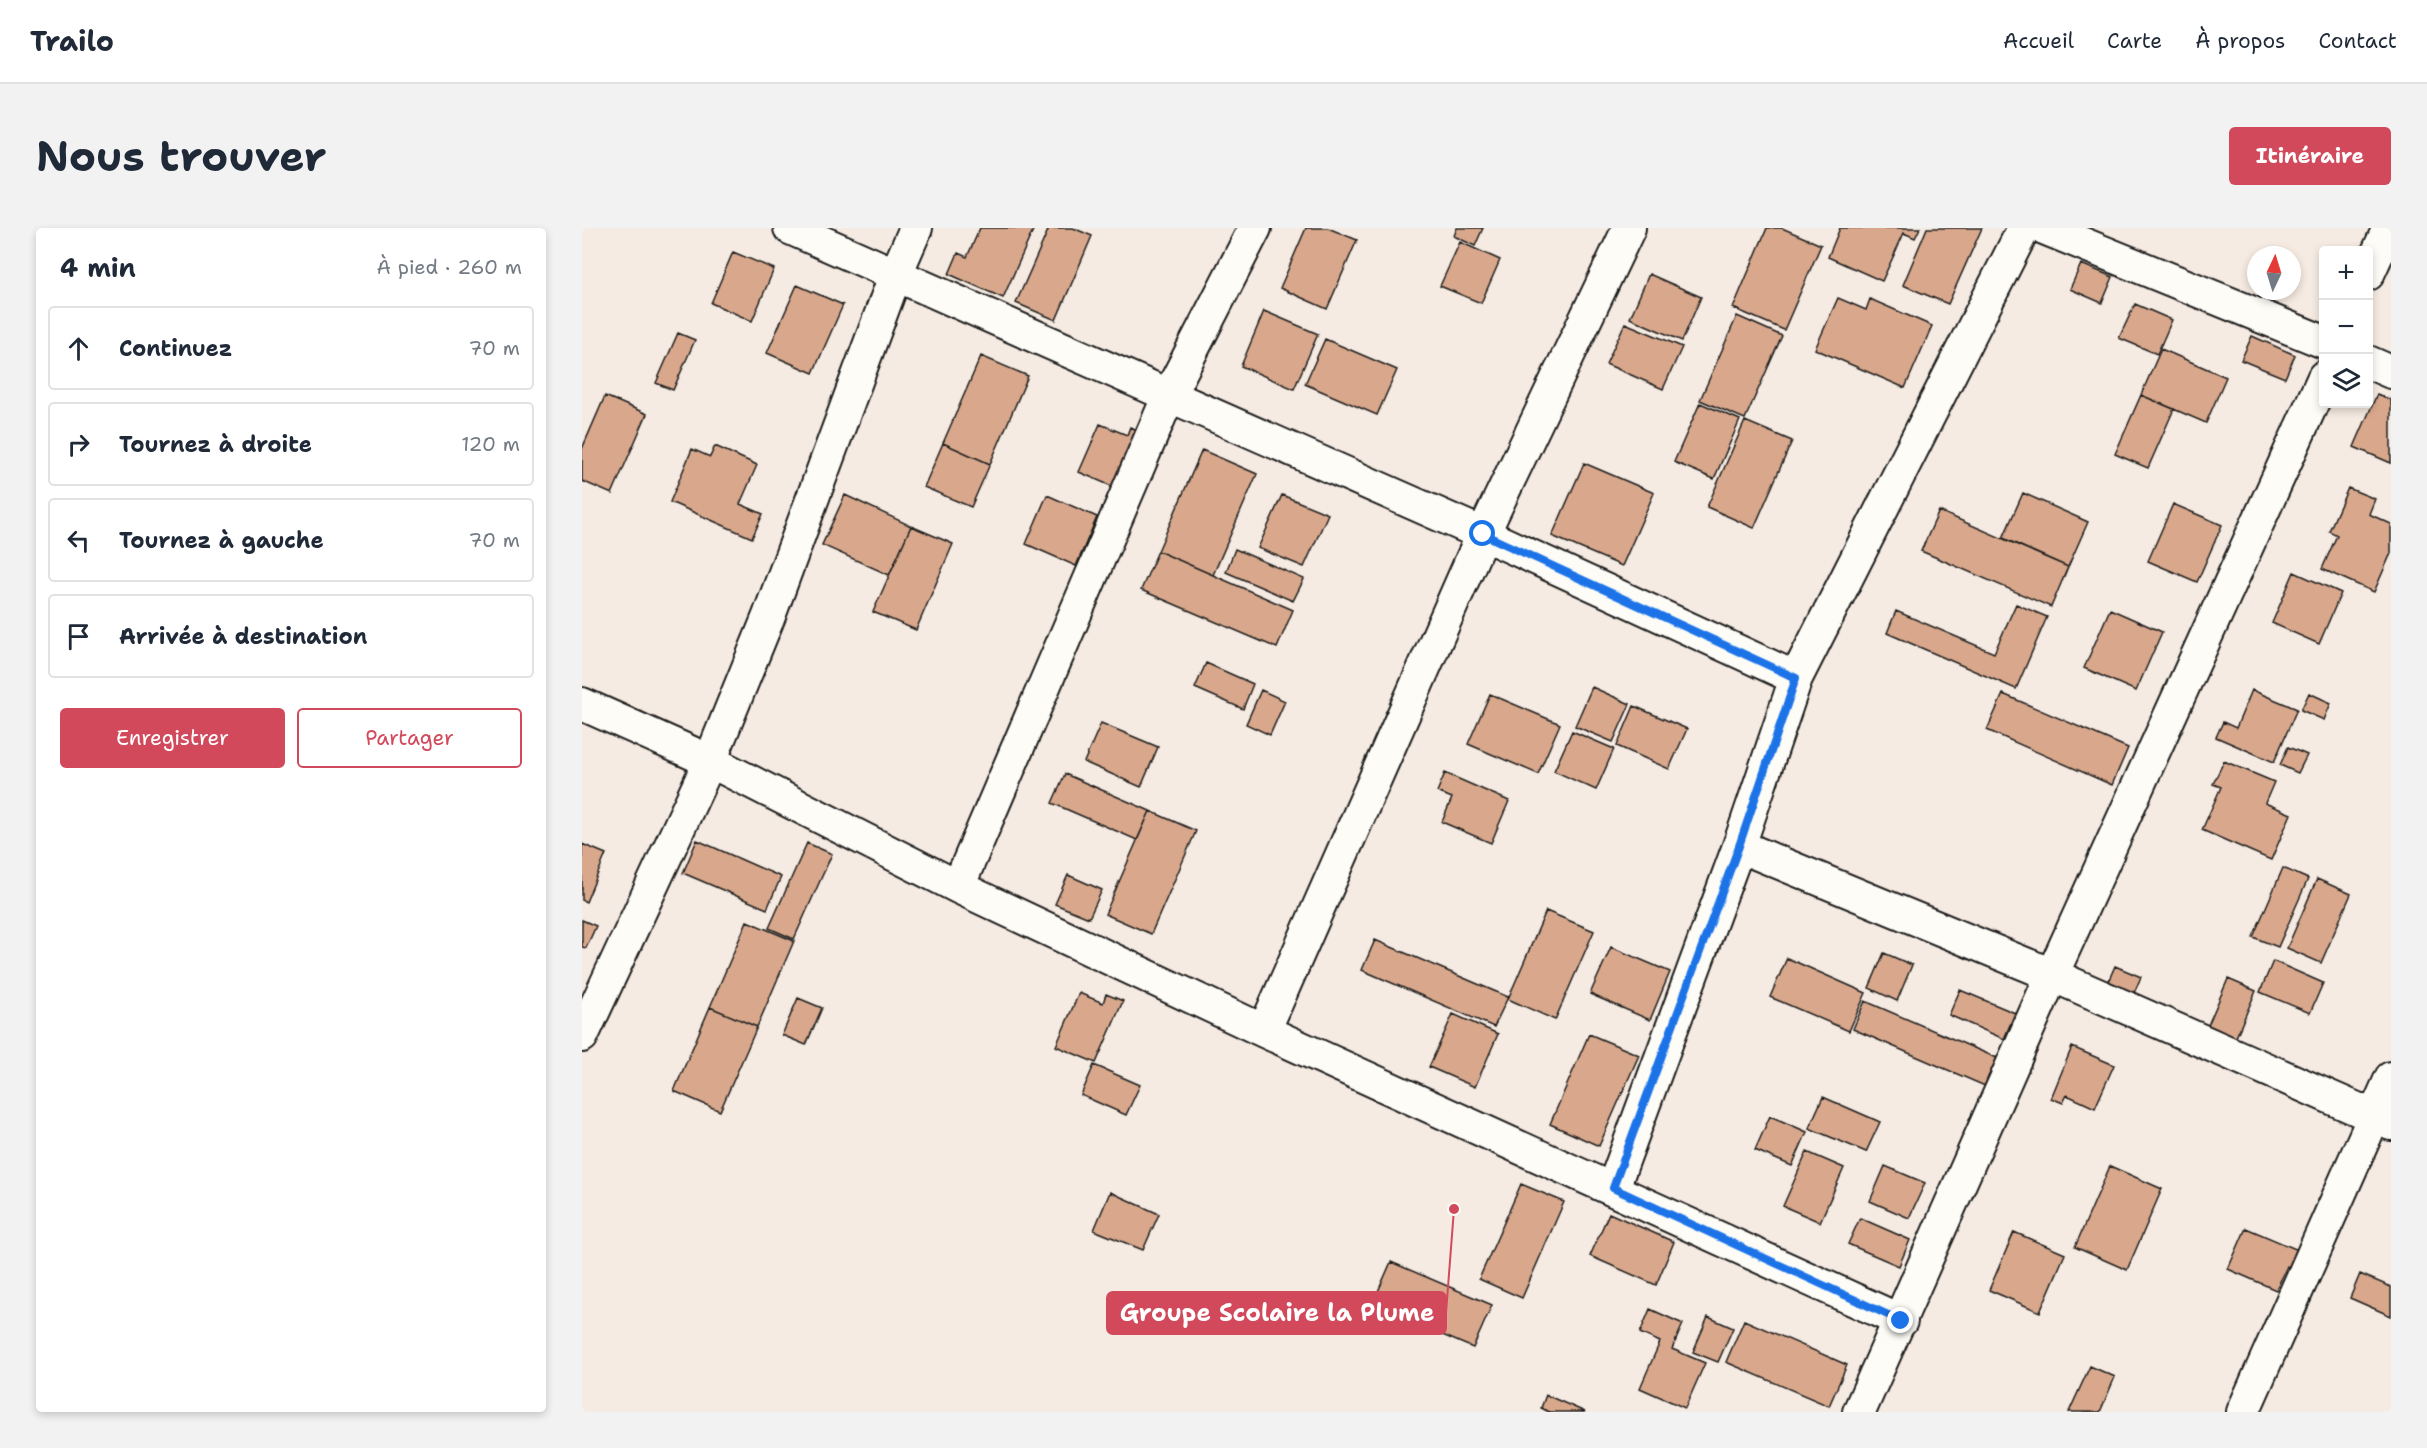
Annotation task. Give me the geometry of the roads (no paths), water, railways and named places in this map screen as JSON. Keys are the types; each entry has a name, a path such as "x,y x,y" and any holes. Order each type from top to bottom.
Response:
{"street":[{"path":"790,228 1483,534 1796,678"},
{"path":"582,1036 710,761 769,616 895,276 916,228"},
{"path":"958,887 1169,395 1254,228"},
{"path":"1264,1031 1483,534 1629,228"},
{"path":"1613,1188 1739,846 1796,678 2024,228"},
{"path":"2044,228 2319,340"},
{"path":"2373,263 2389,228"},
{"path":"2373,364 2391,372"},
{"path":"1859,1412 2052,975 2319,388"},
{"path":"582,704 710,761 958,887 1264,1031 1901,1321"},
{"path":"1739,846 2052,975 2383,1121"},
{"path":"2243,1412 2383,1121 2391,1078"}],"place":[{"name":"Groupe Scolaire la Plume","path":"1454,1209"}]}
